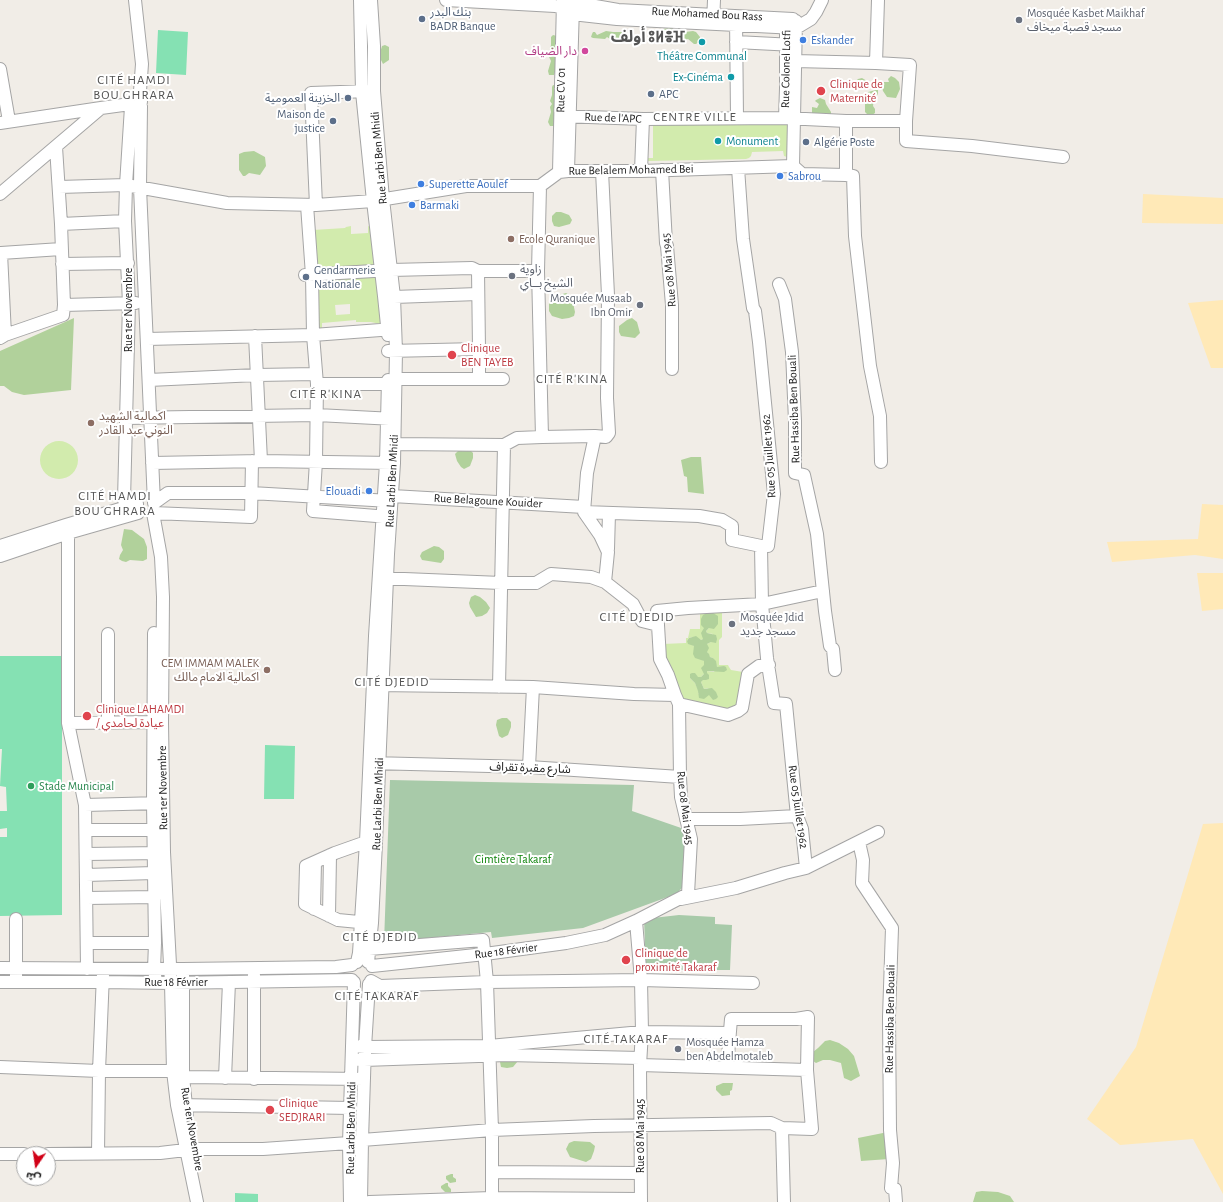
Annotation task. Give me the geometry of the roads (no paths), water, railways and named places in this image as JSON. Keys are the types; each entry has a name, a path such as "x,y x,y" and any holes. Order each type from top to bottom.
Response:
{"street":[{"name":"Rue 1er Novembre","path":"135,0 142,64 126,173 125,221 129,303 124,500 146,510"},
{"name":"Rue 1er Novembre","path":"138,27 144,0"},
{"name":"Rue Larbi Ben Mhidi","path":"360,0 378,200 392,329"},
{"name":"Rue Larbi Ben Mhidi","path":"368,91 374,46 371,0"},
{"name":"Rue Mohamed Bou Rass","path":"446,0 555,6 568,5 617,19 713,19 791,24"},
{"path":"713,19 714,0"},
{"name":"Rue Colonel Lotfi","path":"793,166 790,118 791,24 811,19 821,0"},
{"path":"876,63 878,0"},
{"name":"Rue CV 01","path":"564,171 568,5"},
{"path":"736,21 737,118"},
{"path":"736,42 791,45"},
{"name":"Rue Colonel Lotfi","path":"790,118 795,61 791,45"},
{"path":"795,61 910,65 906,141 972,146 1063,157"},
{"path":"0,69 5,122 136,102"},
{"path":"368,91 311,93 312,205 308,275 317,379 316,461 313,511 386,517"},
{"name":"Rue 1er Novembre","path":"136,102 141,175 140,188 152,463 146,510 157,558 155,587 159,853 169,969 177,983 183,1077 182,1105"},
{"path":"0,194 101,108"},
{"name":"Rue de l'APC","path":"565,116 643,119 737,118"},
{"name":"Rue Colonel Lotfi","path":"737,118 790,118"},
{"path":"790,118 846,121 906,121"},
{"path":"641,171 643,119"},
{"path":"846,121 846,174"},
{"path":"56,147 61,224 62,249 62,264 64,306 63,315 3,336 1,253 62,249"},
{"path":"793,166 802,174 846,174 853,176 855,236 870,366 880,416 881,462"},
{"name":"Rue Belalem Mohamed Bei","path":"540,186 564,171 641,171 793,166"},
{"name":"Rue 05 Juillet 1962","path":"738,168 743,239 759,342 774,494 768,546 761,546 762,604 774,703 786,704 797,816 802,829 806,868"},
{"name":"Rue 08 Mai 1945","path":"662,170 666,242 672,305 672,369"},
{"path":"395,444 504,445 517,438 606,437 609,433 607,398 608,295 602,171"},
{"path":"126,173 141,175"},
{"path":"59,187 126,185 228,203 312,205 378,200 466,186 540,186 538,271 542,437"},
{"path":"61,224 125,221"},
{"path":"62,264 128,262"},
{"path":"308,275 386,270 472,268 478,271 538,271"},
{"name":"Rue Larbi Ben Mhidi","path":"362,964 369,949 367,923 386,517 389,499 392,329 394,297 386,270"},
{"path":"478,271 479,378"},
{"name":"Rue Hassiba Ben Bouali","path":"779,284 785,299 792,352 795,421 795,473 804,475 817,534 830,646 833,649 835,670"},
{"path":"394,297 478,294"},
{"path":"64,306 146,302"},
{"path":"147,339 313,335 392,329"},
{"path":"3,550 67,529 146,510 251,517 251,493 256,461 258,416 255,336"},
{"path":"392,351 479,349"},
{"path":"148,380 257,375 317,379 392,381 479,378 503,379"},
{"path":"126,418 317,415 391,419"},
{"name":"Rue Larbi Ben Mhidi","path":"390,463 395,444 391,419"},
{"path":"594,436 587,473 584,509 600,535 608,552"},
{"path":"499,687 504,445"},
{"path":"152,463 316,461 390,463"},
{"name":"Rue Belagoune Kouider","path":"146,510 168,492 251,493 503,502 584,509 609,513 699,516 722,520 732,526 732,540 761,546"},
{"path":"605,582 608,552 609,513"},
{"path":"67,529 68,723 85,805 87,969"},
{"path":"383,578 536,583 551,574 591,577 605,582 634,604 642,621 658,626"},
{"path":"762,604 823,591"},
{"name":"Rue 08 Mai 1945","path":"681,899 688,894 691,840 681,797 677,700 668,675 660,659 657,611 762,604"},
{"path":"108,634 108,723"},
{"path":"378,685 533,687 634,694 677,700 728,715 742,708 748,674 759,666 769,665"},
{"path":"529,768 533,687"},
{"path":"68,723 158,722"},
{"name":"شارع مقبرة تقراف","path":"375,763 529,768 680,777"},
{"name":"Rue 1er Novembre","path":"156,982 154,969 154,874 159,853 154,830 158,803"},
{"path":"85,805 158,803"},
{"path":"686,819 740,819 797,816"},
{"path":"86,830 154,830"},
{"path":"636,921 681,899 736,888 806,868 878,832"},
{"path":"367,923 338,920 305,904 306,866 330,855 371,842"},
{"name":"Rue Hassiba Ben Bouali","path":"859,842 863,860 862,883 892,928 888,1017 889,1123 893,1163 891,1188 895,1189 896,1202"},
{"path":"86,854 159,853"},
{"path":"329,916 330,855"},
{"path":"86,874 154,874"},
{"path":"87,898 154,897"},
{"path":"16,920 16,982"},
{"name":"Rue 08 Mai 1945","path":"636,921 641,980 642,1032 640,1061 641,1201"},
{"name":"Rue 18 Février","path":"0,968 336,968 362,964 442,959 566,944 605,935 636,921"},
{"name":"Rue Larbi Ben Mhidi","path":"362,964 359,953 367,923"},
{"path":"369,949 484,940 487,982 492,1130 492,1200"},
{"path":"87,943 155,944"},
{"path":"440,944 442,959"},
{"path":"370,982 374,973 362,964 350,972 353,981 361,985 370,982 380,986 487,982 641,980 752,983"},
{"path":"254,968 254,1078"},
{"path":"98,1154 99,1071 103,969"},
{"path":"177,983 183,969"},
{"name":"Rue Larbi Ben Mhidi","path":"353,981 352,1059 358,1079 362,1140 361,1202"},
{"name":"Rue 18 Février","path":"0,982 177,983 353,981"},
{"path":"225,1078 229,982"},
{"name":"Rue Larbi Ben Mhidi","path":"350,1202 349,1143 351,1108 364,1060 370,982"},
{"name":"Rue 1er Novembre","path":"177,983 173,1071 182,1105 197,1202"},
{"path":"56,1154 263,1149 492,1130 594,1126 771,1123 782,1128 812,1129 807,1070 808,1017 796,1019 730,1019 727,1068"},
{"path":"352,1059 364,1060 489,1051 642,1032 729,1033"},
{"path":"352,1046 489,1051 507,1055 640,1061 727,1068 807,1070"},
{"path":"0,1068 99,1071 173,1071 183,1077 358,1079"},
{"path":"182,1105 351,1108"},
{"path":"782,1128 784,1202"},
{"name":"Rue 1er Novembre","path":"190,1150 204,1202"},
{"path":"0,1154 16,1154"},
{"path":"492,1172 640,1173"},
{"path":"369,1202 492,1200 641,1201"}],"place":[{"name":"بنك البدر BADR Banque","path":"422,19"},
{"name":"Mosquée Kasbet Maikhaf مسجد قصبة ميخاف","path":"1019,20"},
{"name":"Eskander","path":"803,40"},
{"name":"Théâtre Communal","path":"702,42"},
{"name":"دار الضياف","path":"585,51"},
{"name":"Ex-Cinéma","path":"731,77"},
{"name":"Clinique de Maternité","path":"821,91"},
{"name":"APC","path":"651,94"},
{"name":"الخزينة العمومية","path":"348,98"},
{"name":"Maison de justice","path":"333,121"},
{"name":"Monument","path":"718,141"},
{"name":"Algérie Poste","path":"806,142"},
{"name":"Sabrou","path":"780,176"},
{"name":"Superette Aoulef","path":"421,184"},
{"name":"Barmaki","path":"412,205"},
{"name":"Ecole Quranique","path":"511,239"},
{"name":"زاوية الشيخ بــاي","path":"512,276"},
{"name":"Gendarmerie Nationale","path":"306,277"},
{"name":"Mosquée Musaab Ibn Omir","path":"640,305"},
{"name":"Clinique BEN TAYEB","path":"452,355"},
{"name":"اكمالية الشهيد النوني عبد القادر","path":"91,423"},
{"name":"Elouadi","path":"369,491"},
{"name":"Mosquée Jdid مسجد جديد","path":"732,624"},
{"name":"CEM IMMAM MALEK اكمالية الامام مالك","path":"267,670"},
{"name":"Clinique LAHAMDI / عيادة لحامدي","path":"87,716"},
{"name":"Stade Municipal","path":"31,786"},
{"name":"Clinique de proximité Takaraf","path":"626,960"},
{"name":"Mosquée Hamza ben Abdelmotaleb","path":"678,1049"},
{"name":"Clinique SEDJRARI","path":"270,1110"}],"district":[{"name":"أولف ⵓⵍⴻⴼ","path":"648,37"},
{"name":"CITÉ HAMDI BOU GHRARA","path":"134,88"},
{"name":"CENTRE VILLE","path":"695,117"},
{"name":"CITÉ R'KINA","path":"572,379"},
{"name":"CITÉ R'KINA","path":"326,394"},
{"name":"CITÉ HAMDI BOU GHRARA","path":"115,504"},
{"name":"CITÉ DJEDID","path":"637,617"},
{"name":"CITÉ DJEDID","path":"392,682"},
{"name":"CITÉ DJEDID","path":"380,937"},
{"name":"CITÉ TAKARAF","path":"377,996"},
{"name":"CITÉ TAKARAF","path":"626,1039"}],"park label":[{"name":"Cimtière Takaraf","path":"513,859"}]}
